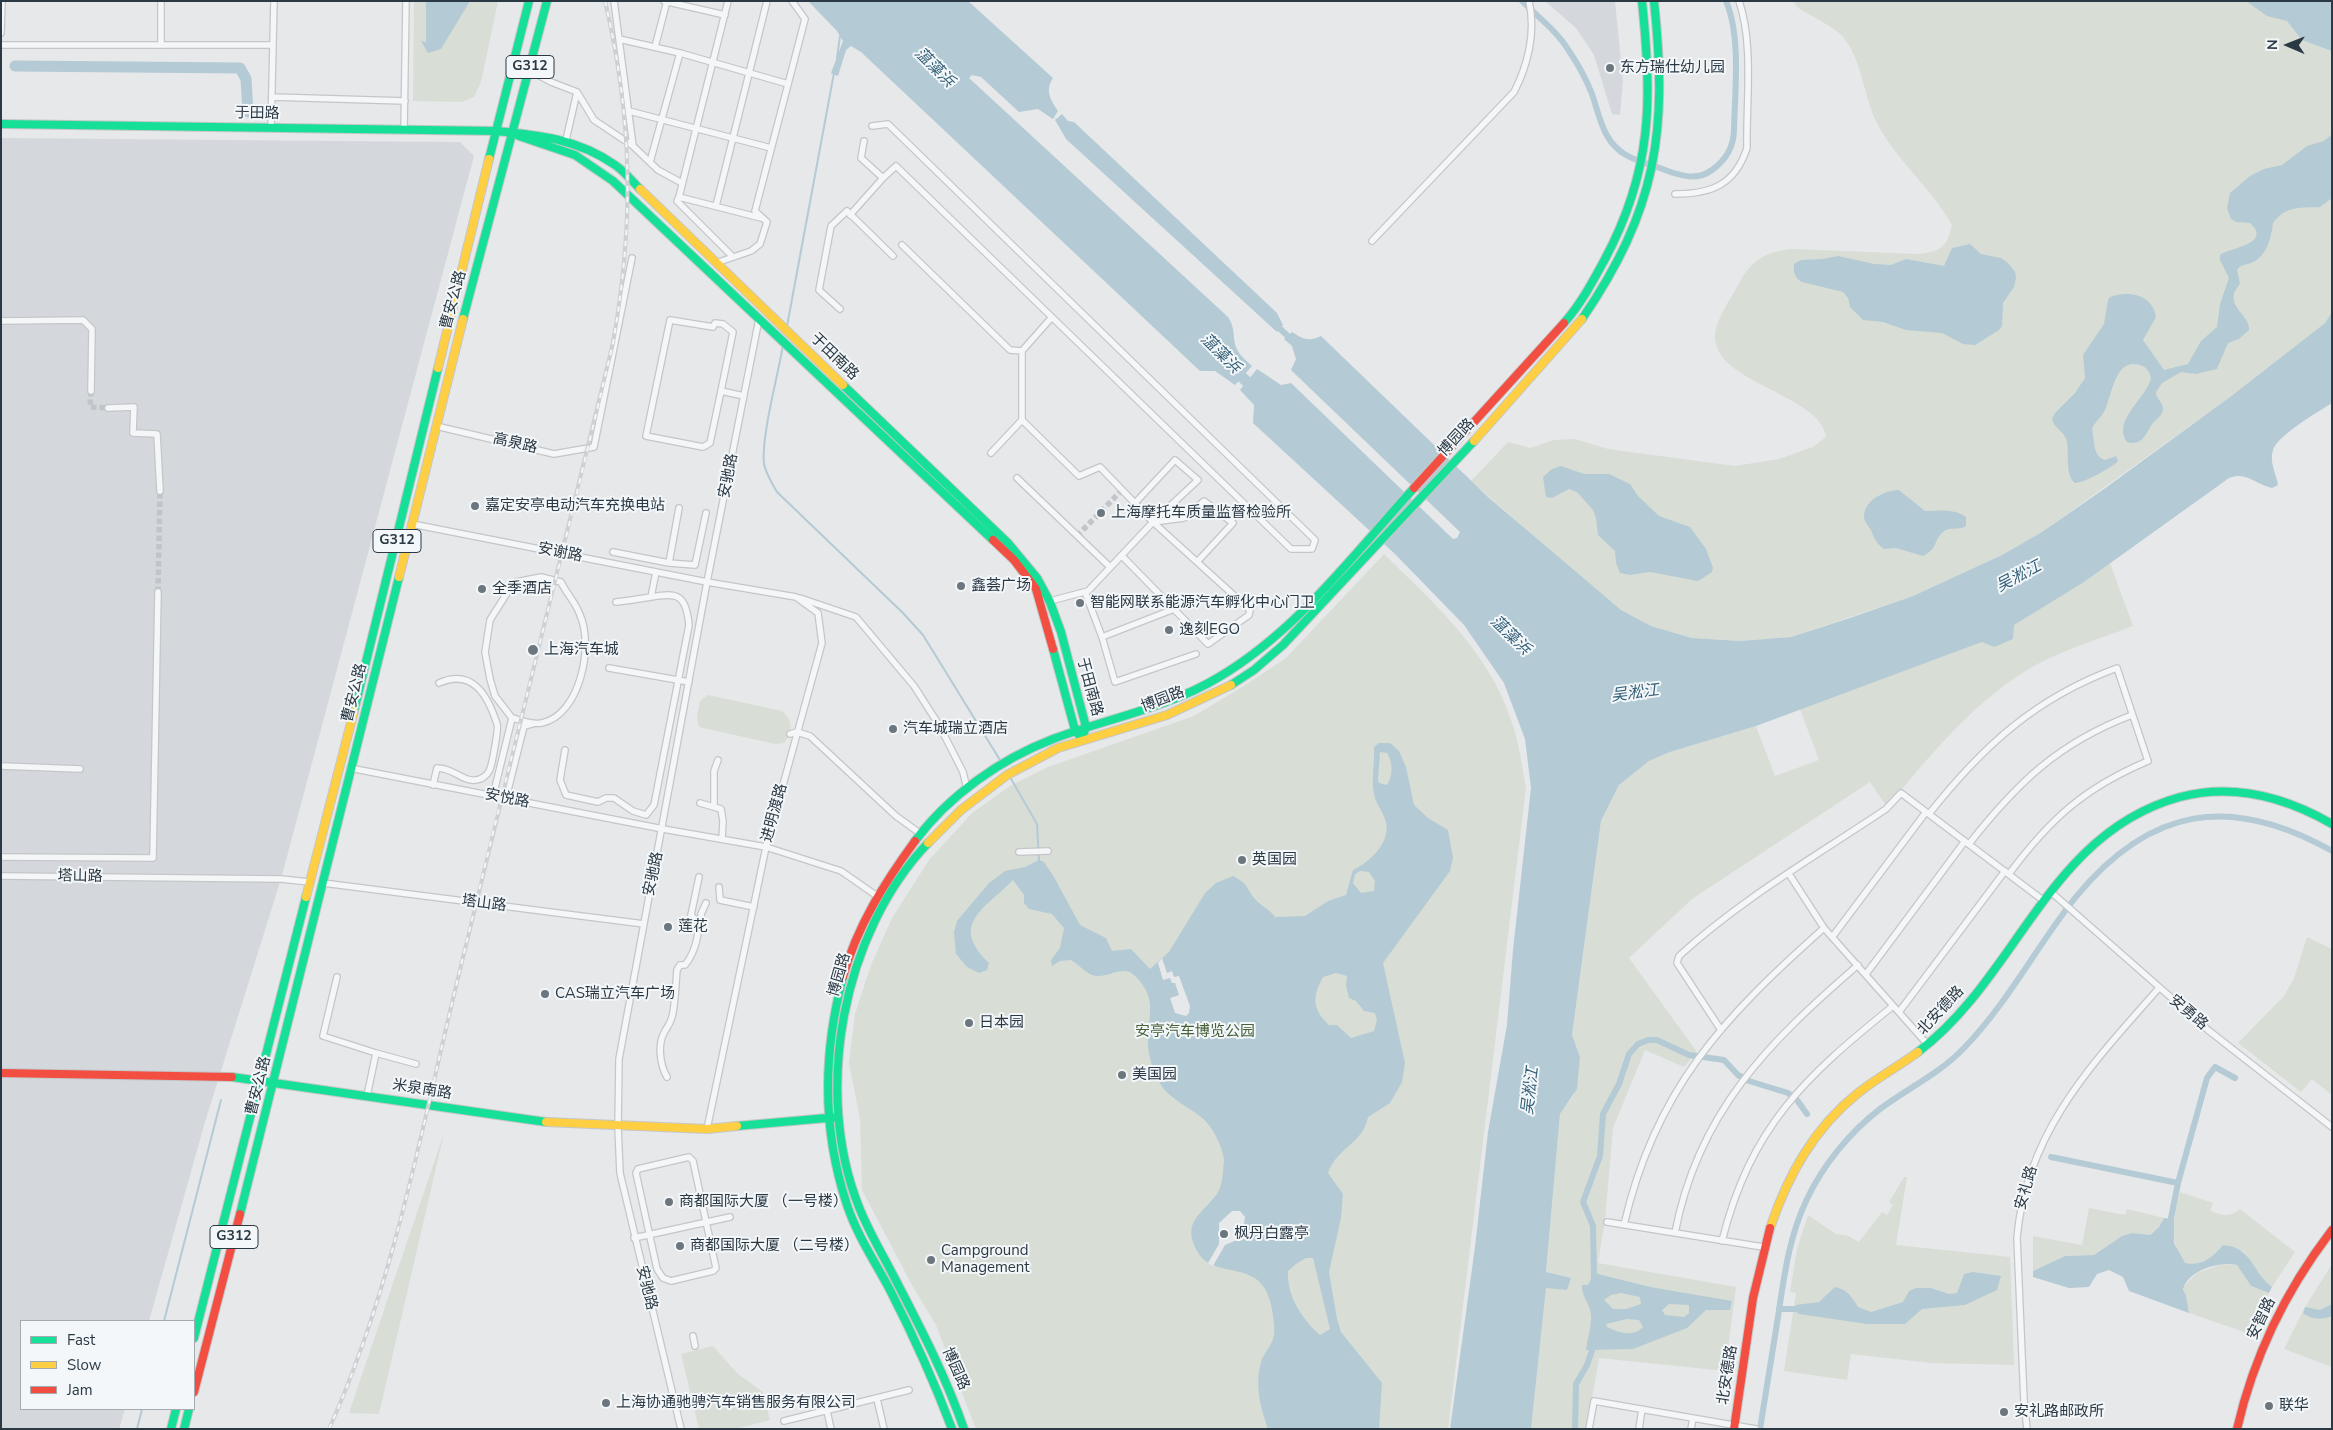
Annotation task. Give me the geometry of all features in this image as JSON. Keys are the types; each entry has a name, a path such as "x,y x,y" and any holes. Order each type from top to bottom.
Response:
{"main road":[{"name":"曹安公路","path":"195,1334 258,1080 424,434 529,1"},
{"name":"曹安公路","path":"195,1388 274,1082 436,426 547,1"},
{"name":"博园路","path":"952,1429 928,1368 853,1222 838,1176 827,1118 826,1064 834,1006 857,936 877,896 899,862 944,809 967,789 1015,756 1075,730 1162,705 1209,684 1232,671 1272,640 1340,570 1572,314 1607,260 1620,234 1633,204 1647,149 1650,94 1649,55 1642,1"},
{"name":"博园路","path":"964,1429 943,1374 856,1202 846,1162 838,1117 837,1087 840,1037 852,982 867,937 903,874 917,854 950,818 993,784 1022,766 1061,747 1166,715 1215,693 1269,658 1347,578 1553,353 1597,298 1629,242 1640,216 1651,179 1658,151 1662,86 1654,1"},
{"name":"于田路","path":"1,124 496,131 512,133"},
{"name":"于田南路","path":"512,133 545,135 566,140 600,156 615,166 716,262 956,498 1014,560 1036,588 1050,628 1075,730 1083,740"},
{"name":"于田南路","path":"512,133 575,155 601,171 768,329 1025,561 1050,601 1058,624 1086,727 1083,740"},
{"name":"北安德路","path":"1734,1427 1763,1248 1774,1211 1784,1188 1802,1157 1820,1131 1835,1114 1868,1086 1928,1045 1981,988 2050,892 2074,863 2116,825 2144,808 2188,794 2236,791 2270,796 2303,808 2332,824"},
{"name":"米泉南路","path":"1,1073 224,1076 541,1122 618,1127 707,1130 838,1117"},
{"name":"安智路","path":"2236,1429 2247,1388 2268,1335 2307,1264 2332,1230"},
{"path":"171,1429 176,1410"},
{"path":"184,1429 189,1410"}],"street":[{"path":"1,33 2,1"},
{"path":"160,45 161,1"},
{"path":"271,128 274,1"},
{"path":"404,130 406,1"},
{"path":"614,1 633,146"},
{"path":"728,1 677,202 734,257"},
{"path":"716,206 767,1"},
{"path":"716,262 751,251 760,244 767,222 755,211 805,19 792,1"},
{"path":"1372,241 1514,92 1525,67 1531,24 1529,1"},
{"path":"1675,194 1697,194 1714,189 1731,178 1743,161 1747,148 1747,43 1744,16 1739,1"},
{"path":"655,47 666,2 725,15"},
{"path":"619,39 680,53 788,84"},
{"path":"1,45 273,45"},
{"path":"650,162 680,53"},
{"path":"529,70 551,82 577,92 594,120 633,146 658,170 682,183"},
{"path":"566,140 577,92"},
{"path":"272,98 404,101"},
{"path":"629,111 772,148"},
{"path":"850,214 896,166 1291,549 1312,549 1315,540 888,124 872,126"},
{"path":"864,141 861,158 884,178"},
{"path":"679,197 763,218"},
{"path":"840,308 819,290 831,226 847,211 892,256"},
{"path":"902,245 1010,350 1022,351"},
{"name":"高泉路","path":"436,426 554,454 594,447 632,258"},
{"path":"990,453 1022,420 1022,351 1052,318"},
{"name":"安驰路","path":"681,1429 620,1173 618,1127 622,1038 663,830 707,582 759,319"},
{"path":"1,321 83,320 92,328 91,391"},
{"path":"670,320 713,328 715,323 723,324 732,332 721,391 710,443 703,447 646,436 670,320"},
{"path":"721,391 744,396"},
{"path":"108,408 134,407 133,434 157,434 160,491"},
{"path":"1022,420 1078,476 1100,467 1153,522 1250,610 1249,616 1208,644 1122,556"},
{"path":"1050,601 1085,592 1153,522 1198,480 1175,460 1134,503"},
{"path":"1017,478 1110,567"},
{"path":"1153,522 1184,518 1204,501 1233,523 1197,562"},
{"path":"669,563 679,508"},
{"path":"613,552 669,563 695,565 706,513"},
{"name":"安谢路","path":"412,524 707,582"},
{"path":"651,597 656,572"},
{"path":"514,800 514,797 508,794 524,726 551,720 563,711 580,683 584,667 585,637 580,614 561,582 546,577 530,578 516,582 509,590 490,620 485,652 495,696 512,718 534,723"},
{"name":"进明渡路","path":"707,582 796,597 818,614 822,643 766,847 707,1130"},
{"path":"1,858 153,858 158,592"},
{"path":"1085,592 1102,637 1115,682 1196,654"},
{"path":"565,750 560,780 566,795 598,802 606,798 614,798 633,811 646,815 654,805 689,624 687,609 680,599 670,593 616,602"},
{"path":"796,597 856,617 914,686 939,725 963,772 967,789"},
{"path":"1102,637 1174,609"},
{"path":"609,668 689,682"},
{"path":"1833,936 1927,813 1967,768 2006,730 2042,704 2070,688 2117,668 2148,761 2116,776 2070,805 2035,840 1899,1012"},
{"path":"433,784 436,768 448,768 465,779 475,781 483,778 490,770 497,727 490,709 475,684 465,679 450,678 439,683"},
{"path":"1866,974 1967,843 2006,798 2033,772 2090,733 2132,715"},
{"path":"493,796 512,718"},
{"path":"790,734 797,732 810,736 896,816 921,834"},
{"path":"714,806 714,771 718,760"},
{"path":"1,766 80,769"},
{"name":"安悦路","path":"350,768 663,830 766,847 840,871 877,896"},
{"path":"1721,1030 1677,963 1677,959 1711,927 1886,809 1901,793 2044,901"},
{"path":"700,803 721,808 723,821 722,839"},
{"path":"1020,852 1048,851"},
{"path":"1789,874 1824,928 1928,1045"},
{"name":"塔山路","path":"1,876 281,879 310,882"},
{"path":"699,924 691,915 700,877"},
{"name":"塔山路","path":"323,883 644,924"},
{"path":"719,887 720,900 754,907"},
{"name":"安勇路","path":"2050,892 2208,1030 2332,1127"},
{"path":"667,1077 660,1061 664,1031 670,1026 673,1014 677,970 680,964 685,965 689,960 698,935 699,924 702,924 701,914 706,903"},
{"path":"1624,1225 1635,1181 1652,1137 1672,1095 1694,1063 1721,1030 1765,982 1824,928"},
{"path":"1675,1233 1686,1183 1702,1143 1739,1084 1807,1010 1858,965"},
{"path":"337,977 323,1036 416,1064"},
{"name":"安礼路","path":"2027,1429 2023,1391 2017,1238 2019,1216 2034,1161 2057,1113 2081,1079 2159,988"},
{"path":"1722,1241 1732,1206 1748,1164 1761,1140 1796,1093 1827,1060 1893,1006"},
{"path":"367,1096 376,1053"},
{"path":"689,1157 693,1161 716,1268 713,1271 671,1281 663,1278 657,1269 650,1235 636,1173 638,1169 689,1157"},
{"path":"634,1238 730,1217"},
{"path":"1607,1222 1763,1248"},
{"path":"693,1336 695,1346"},
{"path":"784,1421 909,1390"},
{"path":"877,1399 884,1429"},
{"path":"1589,1429 1594,1401 1734,1427 1754,1428"},
{"path":"1639,1429 1642,1409"},
{"path":"827,1411 831,1429"},
{"path":"1691,1429 1693,1418"}],"shaded area":[{"name":"东方瑞仕幼儿园","path":"1545,1 1615,1 1623,81 1620,115 1612,114 1594,55 1576,28"},
{"path":"1,138 460,142 474,156 281,879 205,1122 149,1320 20,1320 20,1410 125,1410 119,1429 1,1429"}],"green space":[{"path":"414,1 498,1 481,82 474,97 462,102 413,101"},
{"path":"1793,1 2332,1 2332,312 2325,323 2230,397 2042,532 2002,555 1913,596 1791,637 1740,641 1692,638 1651,626 1621,610 1600,594 1471,481 1508,442 1530,448 1554,440 1575,439 1608,449 1735,466 1779,459 1813,447 1826,437 1820,423 1807,410 1749,378 1732,366 1720,353 1715,337 1718,322 1742,278 1752,265 1763,257 1784,250 1918,254 1932,252 1945,244 1952,225 1934,198 1902,160 1883,133 1871,109 1854,55 1843,37 1828,25 1798,8"},
{"name":"安亭汽车博览公园","path":"1384,554 1458,630 1489,672 1501,695 1514,728 1526,788 1448,1429 976,1429 936,1325 912,1285 862,1190 860,1119 849,1063 855,1014 871,965 892,918 929,860 972,813 1010,786 1048,767 1194,716 1247,684 1286,658"},
{"path":"2110,563 2133,626 2063,652 2024,672 2004,686 1968,717 1934,752 1887,807 1870,782 1692,899 1629,958 1697,1052 1684,1067 1645,1050 1613,1128 1605,1220 1598,1263 1736,1287 1725,1371 1599,1358 1587,1429 1531,1429 1546,1287 1570,1279 1546,1272 1560,1114 1574,1095 1580,1057 1572,1035 1601,821 1619,785 1649,761 1670,752 1756,726 1775,776 1819,760 1800,709 1982,642 2084,582"},
{"path":"708,695 782,711 788,718 791,726 787,739 784,743 775,744 699,727 697,717 700,701"},
{"path":"2307,937 2332,949 2332,1095 2312,1079 2301,1092 2238,1043 2284,996 2294,978"},
{"path":"444,1133 379,1414 349,1413"},
{"path":"1904,1177 1907,1177 1896,1245 2010,1257 2014,1365 1932,1363 1851,1354 1847,1380 1784,1371 1796,1293 1790,1292 1797,1249 1808,1215 1836,1234 1848,1236 1859,1242 1882,1212 1887,1215 1893,1205 1889,1202"},
{"path":"2180,1192 2213,1203 2210,1211 2218,1214 2229,1215 2240,1209 2295,1252 2272,1287 2263,1279 2243,1251 2223,1245 2215,1254 2202,1262 2185,1263 2176,1246 2174,1237 2175,1211"},
{"path":"2089,1208 2125,1215 2127,1209 2164,1218 2159,1227 2149,1235 2132,1233 2122,1236 2094,1255 2065,1256 2033,1271 2033,1236 2082,1245"},
{"path":"2222,1264 2237,1265 2251,1286 2269,1293 2250,1334 2189,1313 2183,1287 2197,1273"},
{"path":"2332,1264 2332,1367 2284,1349 2305,1307"},
{"path":"713,1346 738,1374 763,1392 770,1420 735,1429 699,1429 681,1354"}],"water":[{"path":"426,1 470,1 441,49 428,53 421,41 426,42"},
{"path":"808,1 968,1 1053,78 1049,91 1058,111 1053,119 1038,109 1019,112 981,77 972,75 969,78 1228,317 1238,351 1252,366 1235,385 1215,371 1200,371 861,52 851,46 846,50 838,76 831,73 843,41 837,31"},
{"path":"2246,1 2332,1 2332,51 2302,40 2287,21 2267,16"},
{"path":"1062,114 1068,121 1074,122 1277,313 1283,325 1277,332 1066,139 1055,120"},
{"path":"2332,134 2332,198 2320,207 2301,208 2283,213 2273,223 2269,241 2261,256 2237,270 2240,283 2234,293 2235,304 2247,321 2249,330 2239,339 2228,343 2217,369 2196,374 2181,372 2162,383 2156,392 2163,408 2160,416 2140,441 2132,443 2127,442 2123,434 2126,418 2148,387 2151,379 2145,367 2132,364 2125,367 2116,379 2104,412 2092,429 2098,455 2105,460 2116,456 2118,461 2098,474 2075,483 2069,470 2066,438 2052,419 2055,413 2075,393 2085,378 2083,355 2104,324 2110,297 2132,294 2145,299 2154,310 2156,317 2143,340 2164,370 2188,364 2201,341 2217,327 2220,304 2229,278 2220,260 2220,255 2253,241 2256,236 2256,230 2250,223 2236,222 2231,219 2227,208 2230,193 2250,176 2264,169 2282,165 2307,146 2324,141"},
{"path":"1970,244 1981,254 2001,258 2008,263 2015,272 2016,278 2014,287 2003,303 2002,326 1999,330 1975,345 1963,344 1942,333 1906,330 1883,322 1863,320 1850,307 1848,298 1843,292 1802,282 1796,277 1794,270 1794,264 1801,260 1838,256 1874,264 1891,265 1906,259 1944,266 1952,248"},
{"name":"吴淞江","path":"2332,312 2332,403 2299,424 2276,444 2272,459 2278,485 2272,488 2246,477 2235,476 2229,478 2084,582 2014,625 2013,639 1994,647 1982,642 1756,726 1670,752 1649,761 1619,785 1601,821 1572,1035 1580,1057 1577,1089 1560,1114 1546,1272 1571,1278 1567,1290 1546,1288 1531,1429 1450,1429 1475,1247 1488,1132 1507,1025 1513,950 1531,788 1525,739 1504,683 1464,625 1395,554 1253,423 1254,405 1240,390 1257,369 1281,385 1291,383 1453,539 1457,538 1460,532 1291,370 1296,359 1292,346 1284,339 1292,332 1306,339 1321,336 1488,497 1621,610 1651,626 1692,638 1740,641 1791,637 1850,618 1913,596 2002,555 2042,532 2230,397 2325,323"},
{"path":"1561,466 1584,474 1609,474 1630,484 1638,496 1659,516 1690,527 1706,549 1713,568 1712,572 1698,581 1650,572 1630,575 1620,573 1616,563 1615,551 1598,535 1593,510 1577,492 1569,489 1552,498 1546,497 1543,477 1552,469"},
{"path":"1899,490 1925,511 1946,511 1961,514 1966,517 1966,526 1945,530 1931,551 1923,556 1896,548 1884,549 1876,541 1865,522 1865,510 1872,501 1882,494"},
{"path":"1379,743 1390,743 1399,751 1406,767 1414,805 1428,818 1448,830 1453,858 1450,871 1383,963 1405,1063 1402,1082 1390,1103 1368,1117 1365,1126 1356,1140 1337,1157 1328,1173 1343,1194 1341,1218 1329,1272 1337,1319 1341,1332 1382,1383 1379,1429 1268,1429 1260,1403 1258,1377 1262,1359 1274,1335 1272,1309 1267,1292 1259,1281 1238,1271 1215,1266 1205,1260 1197,1251 1193,1241 1192,1225 1217,1194 1220,1186 1224,1156 1213,1131 1206,1122 1199,1115 1173,1098 1157,1078 1148,1048 1149,999 1142,984 1130,972 1120,971 1098,976 1092,975 1071,960 1060,961 1052,966 1051,960 1060,948 1064,928 1052,914 1029,909 1024,903 1024,895 1013,880 983,908 971,927 972,938 977,949 989,963 987,970 979,973 967,967 956,954 954,932 957,921 989,883 1005,871 1025,867 1039,860 1044,862 1054,877 1080,925 1106,938 1112,951 1131,949 1150,969 1169,952 1205,893 1216,883 1233,876 1245,884 1257,901 1275,917 1305,916 1328,901 1346,895 1353,870 1373,856 1383,843 1387,827 1374,794 1374,747","holes":["1380,752 1387,753 1391,765 1390,777 1387,785 1379,783","1360,871 1369,872 1375,881 1374,891 1361,893 1353,883 1355,874","1336,973 1347,976 1346,986 1349,998 1356,1001 1364,1011 1375,1013 1377,1020 1374,1031 1351,1038 1337,1025 1329,1025 1323,1019 1315,1003 1319,984 1323,977","1306,1258 1313,1258 1330,1329 1320,1335 1301,1314 1293,1298 1288,1280 1288,1271"]},
{"path":"2164,1218 2174,1219 2174,1243 2185,1263 2202,1262 2215,1254 2223,1245 2233,1247 2246,1255 2265,1281 2272,1287 2269,1293 2251,1286 2237,1265 2230,1264 2206,1268 2186,1282 2183,1289 2189,1313 2129,1291 2123,1277 2109,1270 2097,1274 2089,1287 2069,1288 2033,1277 2033,1271 2065,1256 2094,1255 2122,1236 2132,1233 2150,1235 2159,1227"},
{"path":"1973,1272 2001,1276 1997,1290 1965,1305 1922,1309 1905,1324 1867,1324 1796,1312 1796,1305 1819,1302 1835,1287 1849,1294 1858,1307 1871,1312 1903,1302 1909,1291 1916,1288 1931,1288 1949,1294 1957,1293 1964,1274"},
{"path":"1594,1273 1650,1287 1732,1301 1730,1310 1706,1310 1687,1328 1633,1349 1586,1350 1591,1315 1582,1285 1588,1285","holes":["1621,1293 1640,1297 1641,1304 1626,1309 1613,1309 1604,1300 1611,1295","1669,1304 1689,1305 1689,1313 1684,1317 1665,1315 1662,1310","1627,1319 1639,1320 1643,1327 1634,1332 1625,1333 1607,1327 1606,1324"]},
{"path":"2332,1304 2332,1316 2320,1319 2303,1313 2305,1307 2320,1310"}],"pier":[{"path":"1162,958 1167,973 1172,971 1174,977 1179,976 1190,1006 1189,1013 1186,1016 1175,1013 1170,998 1179,995 1175,983 1172,983 1170,978 1163,980 1158,963"},
{"path":"1232,1211 1240,1211 1245,1217 1243,1231 1237,1240 1225,1245 1213,1266 1208,1263 1219,1244 1219,1223"}],"waterway":[{"path":"1522,1 1554,31 1572,56 1590,88 1603,128 1618,150 1640,162 1689,176 1701,175 1712,170 1721,162 1733,141 1736,64 1734,30 1726,1"},
{"path":"837,58 840,36"},
{"path":"15,66 240,68 246,79 248,112"},
{"path":"787,326 834,73"},
{"path":"1275,324 1293,341"},
{"path":"783,345 765,438 764,464 769,478 777,492 903,613 923,635 1000,760"},
{"name":"蕰藻浜","path":"1232,367 1258,393"},
{"path":"1010,777 1037,824 1039,860"},
{"path":"1760,1429 1791,1242 1807,1199 1821,1174 1838,1150 1869,1118 1944,1066 1963,1049 1994,1013 2075,898 2103,867 2133,844 2163,828 2194,819 2226,817 2260,821 2295,833 2332,851"},
{"path":"1594,1280 1593,1226 1583,1202 1600,1156 1603,1114 1619,1084 1629,1054 1638,1044 1648,1040 1657,1040 1689,1055 1724,1060 1738,1075 1749,1081 1788,1093 1797,1100 1807,1114"},
{"path":"2171,1218 2178,1183 2207,1078 2215,1067 2235,1078"},
{"path":"164,1320 221,1100"},
{"path":"2051,1157 2178,1183"},
{"path":"1779,1309 1799,1309"},
{"path":"1575,1429 1576,1384 1587,1365 1594,1345"},
{"path":"137,1429 142,1410"}],"tunnel":[{"path":"91,391 90,407 108,408"},
{"path":"1077,536 1122,490"},
{"path":"158,592 160,491"}],"railway":[{"path":"329,1429 352,1374 372,1318 419,1147 478,895 613,343 625,256 627,172 621,88 605,1"}],"traffic: fast":[{"path":"489,159 529,1"},
{"path":"463,319 547,1"},
{"path":"1564,323 1591,284 1621,226 1640,164 1647,102 1647,70 1642,1"},
{"path":"1582,319 1607,279 1627,241 1641,205 1651,168 1657,130 1659,90 1654,1"},
{"path":"1,124 496,131 543,137 587,149 618,167 640,189"},
{"path":"519,136 575,155 613,181 993,540"},
{"path":"354,711 438,368"},
{"path":"843,385 1008,543 1037,578 1050,602 1061,632 1086,727 1084,733"},
{"path":"1231,685 1254,670 1283,645 1474,441"},
{"path":"915,841 944,808 960,794 977,780 1014,757 1053,739 1179,697 1200,688 1247,658 1274,637 1323,590 1414,488"},
{"path":"240,1214 399,577"},
{"path":"1053,649 1075,730 1083,740"},
{"path":"1918,1052 1953,1021 1983,986 2065,874 2097,841 2135,815 2180,797 2200,793 2239,792 2259,795 2296,806 2332,824"},
{"path":"928,843 898,880 874,922 856,967 844,1016 838,1065 838,1114 845,1162 859,1207 930,1349 964,1429"},
{"path":"195,1334 306,897"},
{"path":"843,977 832,1034 828,1091 829,1120 839,1177 856,1227 907,1324 931,1376 952,1429"},
{"path":"232,1077 546,1122"},
{"path":"737,1126 838,1117"},
{"path":"171,1429 176,1410"},
{"path":"184,1429 189,1410"}],"traffic: slow":[{"path":"438,368 489,159"},
{"path":"640,189 843,385"},
{"path":"399,577 463,319"},
{"path":"1474,441 1582,319"},
{"path":"928,843 961,810 1007,775 1058,748 1167,715 1231,685"},
{"path":"306,897 354,711"},
{"path":"1770,1228 1794,1171 1828,1121 1858,1093 1918,1052"},
{"path":"546,1122 707,1129 737,1126"}],"traffic: jam":[{"path":"1414,488 1564,323"},
{"path":"993,540 1014,560 1036,589 1053,649"},
{"path":"843,977 864,922 893,872 915,841"},
{"path":"1,1073 232,1077"},
{"path":"195,1388 240,1214"},
{"path":"1734,1429 1753,1298 1770,1228"},
{"path":"2237,1429 2262,1349 2300,1276 2332,1230"}],"place":[{"name":"东方瑞仕幼儿园","path":"1610,68"},
{"name":"嘉定安亭电动汽车充换电站","path":"475,506"},
{"name":"上海摩托车质量监督检验所","path":"1101,513"},
{"name":"鑫荟广场","path":"961,586"},
{"name":"全季酒店","path":"482,589"},
{"name":"智能网联系能源汽车孵化中心门卫","path":"1080,603"},
{"name":"逸刻EGO","path":"1169,630"},
{"name":"上海汽车城","path":"533,650"},
{"name":"汽车城瑞立酒店","path":"893,729"},
{"name":"英国园","path":"1242,860"},
{"name":"莲花","path":"668,927"},
{"name":"CAS瑞立汽车广场","path":"545,994"},
{"name":"日本园","path":"969,1023"},
{"name":"美国园","path":"1122,1075"},
{"name":"商都国际大厦 （一号楼）","path":"669,1202"},
{"name":"枫丹白露亭","path":"1224,1234"},
{"name":"商都国际大厦 （二号楼）","path":"680,1246"},
{"name":"Campground Management","path":"931,1260"},
{"name":"上海协通驰骋汽车销售服务有限公司","path":"606,1403"},
{"name":"联华","path":"2269,1406"},
{"name":"安礼路邮政所","path":"2004,1412"}]}
